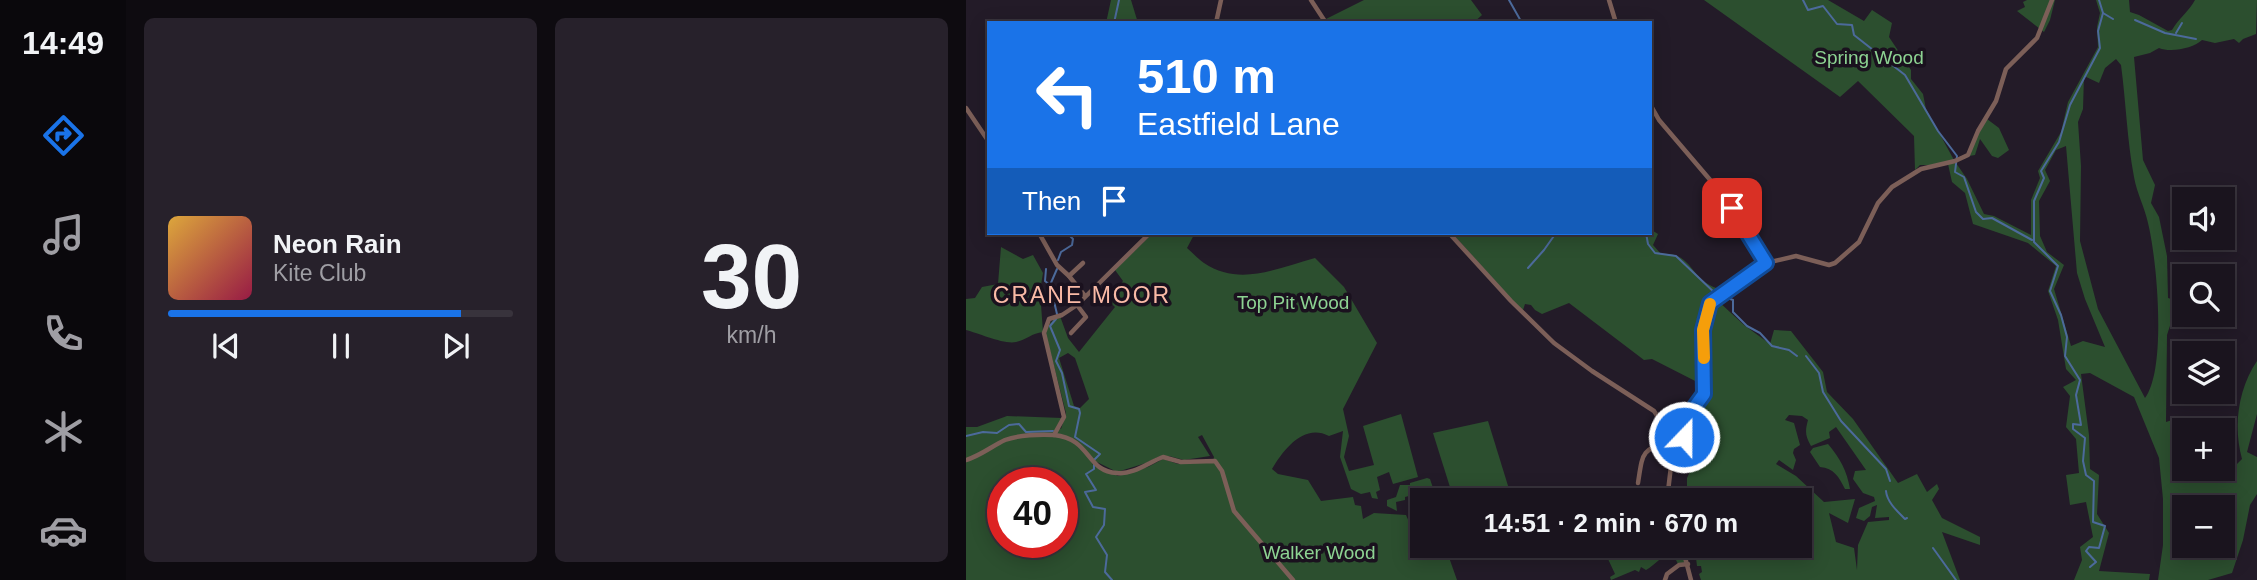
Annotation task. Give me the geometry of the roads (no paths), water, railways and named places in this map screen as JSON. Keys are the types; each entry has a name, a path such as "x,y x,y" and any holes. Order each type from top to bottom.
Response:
{"street":[{"path":"1216,21 1221,0"},
{"path":"1311,0 1325,21"},
{"path":"1609,0 1615,21"},
{"path":"1673,454 1704,394 1703,330 1710,303 1766,263 1796,256 1829,265 1843,257 1859,242 1878,202 1892,187 1920,169 1956,161 1968,155 1996,100 2006,69 2041,32 2052,0"},
{"path":"1652,107 1728,201 1766,263"},
{"path":"966,108 987,139"},
{"path":"1040,235 1056,265 1085,296"},
{"path":"1055,433 1064,414 1044,333 1049,319 1077,305 1148,235"},
{"path":"1452,235 1511,302 1554,343 1654,411 1670,439 1673,454 1669,488"},
{"path":"1069,276 1083,262"},
{"path":"1071,333 1086,317 1077,305"},
{"path":"966,460 1007,439 1055,433 1079,443 1093,462 1117,473 1140,468 1163,457 1181,462 1211,459 1216,461 1222,471 1234,511 1293,580"},
{"path":"1638,483 1645,451 1670,439"},
{"path":"1686,558 1691,580"},
{"path":"1665,580 1667,574 1679,565 1688,564"}],"waterway":[{"path":"1114,21 1119,0"},
{"path":"1509,0 1521,21"},
{"path":"1803,0 1808,10 1823,6 1837,24 1852,25 1854,35 1905,75 1938,131 1957,156 1955,172 1964,177 1976,212 1983,219 1992,218 2032,240"},
{"path":"2090,567 2096,562 2086,551 2089,547 2099,548 2105,526 2093,522 2094,481 2086,475 2083,461 2085,438 2073,429 2073,424 2081,425 2076,395 2080,380 2065,356 2067,337 2050,291 2058,266 2034,242 2034,201 2044,178 2041,171 2059,142 2070,105 2100,48 2098,31 2103,13 2099,0"},
{"path":"2103,13 2113,19"},
{"path":"2135,20 2165,33 2196,39"},
{"path":"2176,33 2182,23"},
{"path":"1058,260 1061,252 1072,245 1073,239 1069,235"},
{"path":"1528,268 1555,235"},
{"path":"1646,235 1648,244 1655,253 1676,256 1717,295"},
{"path":"1046,269 1045,281 1050,285"},
{"path":"1057,269 1050,285 1057,314"},
{"path":"1722,296 1733,300 1733,312 1747,326 1760,333 1772,346 1789,350 1797,356"},
{"path":"1056,319 1050,326 1060,350 1056,361 1062,373 1069,406 1079,409 1080,413 1075,437 1100,454 1094,460 1094,469 1086,474 1096,490 1085,492 1093,507 1105,509 1104,525 1096,537 1107,555 1105,572 1112,580"},
{"path":"1806,356 1819,373 1823,392 1841,421 1886,469 1890,481"},
{"path":"966,436 983,432 997,433 1009,425 1019,424 1026,432 1053,431"},
{"path":"1886,491 1893,506 1907,518"},
{"path":"1933,548 1956,580"}],"district":[{"name":"CRANE MOOR","path":"1082,295"}],"park label":[{"name":"Spring Wood","path":"1869,57"},
{"name":"Top Pit Wood","path":"1293,302"},
{"name":"Walker Wood","path":"1319,552"}]}
